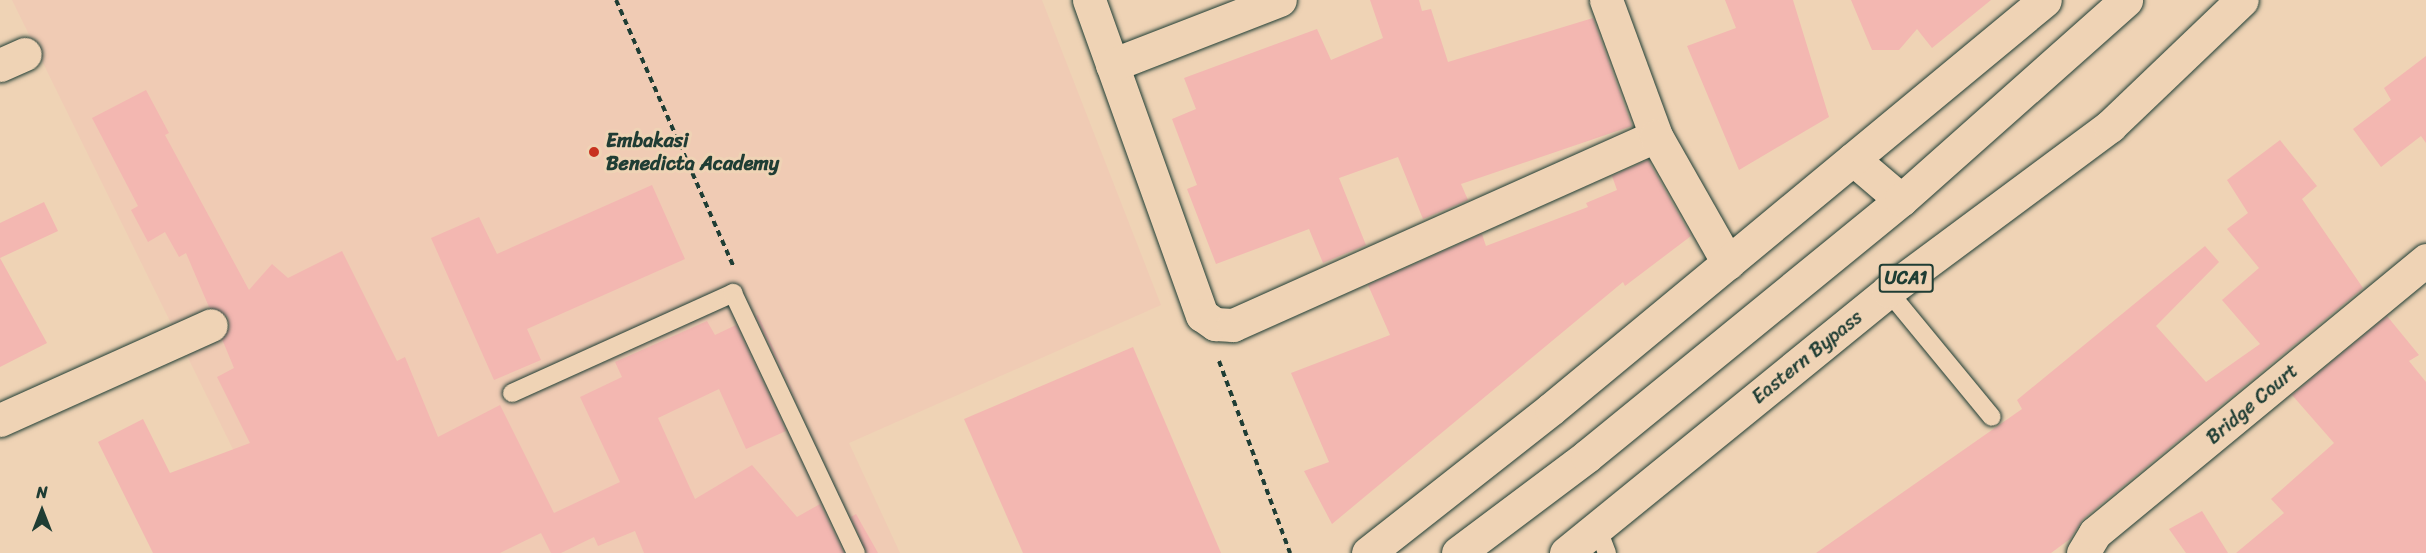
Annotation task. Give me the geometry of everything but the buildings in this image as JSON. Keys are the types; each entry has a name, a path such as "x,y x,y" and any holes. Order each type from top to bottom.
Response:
{"street":[{"path":"1089,0 1202,315 1215,324 1233,325 1656,136"},
{"path":"1112,65 1280,0"},
{"path":"1606,0 1656,136 1728,262"},
{"path":"1368,553 1728,262 2045,0"},
{"path":"1458,553 1587,456 1901,201 2126,0"},
{"name":"Eastern Bypass","path":"1566,553 1602,540 1888,291 2110,126 2242,0"},
{"path":"1853,159 1901,201"},
{"name":"Bridge Court","path":"2083,553 2095,533 2426,260"},
{"path":"0,420 211,325"}],"lane":[{"path":"1888,291 1992,417"},
{"path":"512,393 733,292 856,553"}],"path":[{"path":"616,0 735,269 733,292"},
{"path":"1202,315 1290,553"}],"shaded area":[{"name":"Embakasi Benedicta Academy","path":"12,0 1042,0 1161,305 849,443 900,553 284,553"}],"place":[{"name":"Embakasi Benedicta Academy","path":"594,152"}]}
